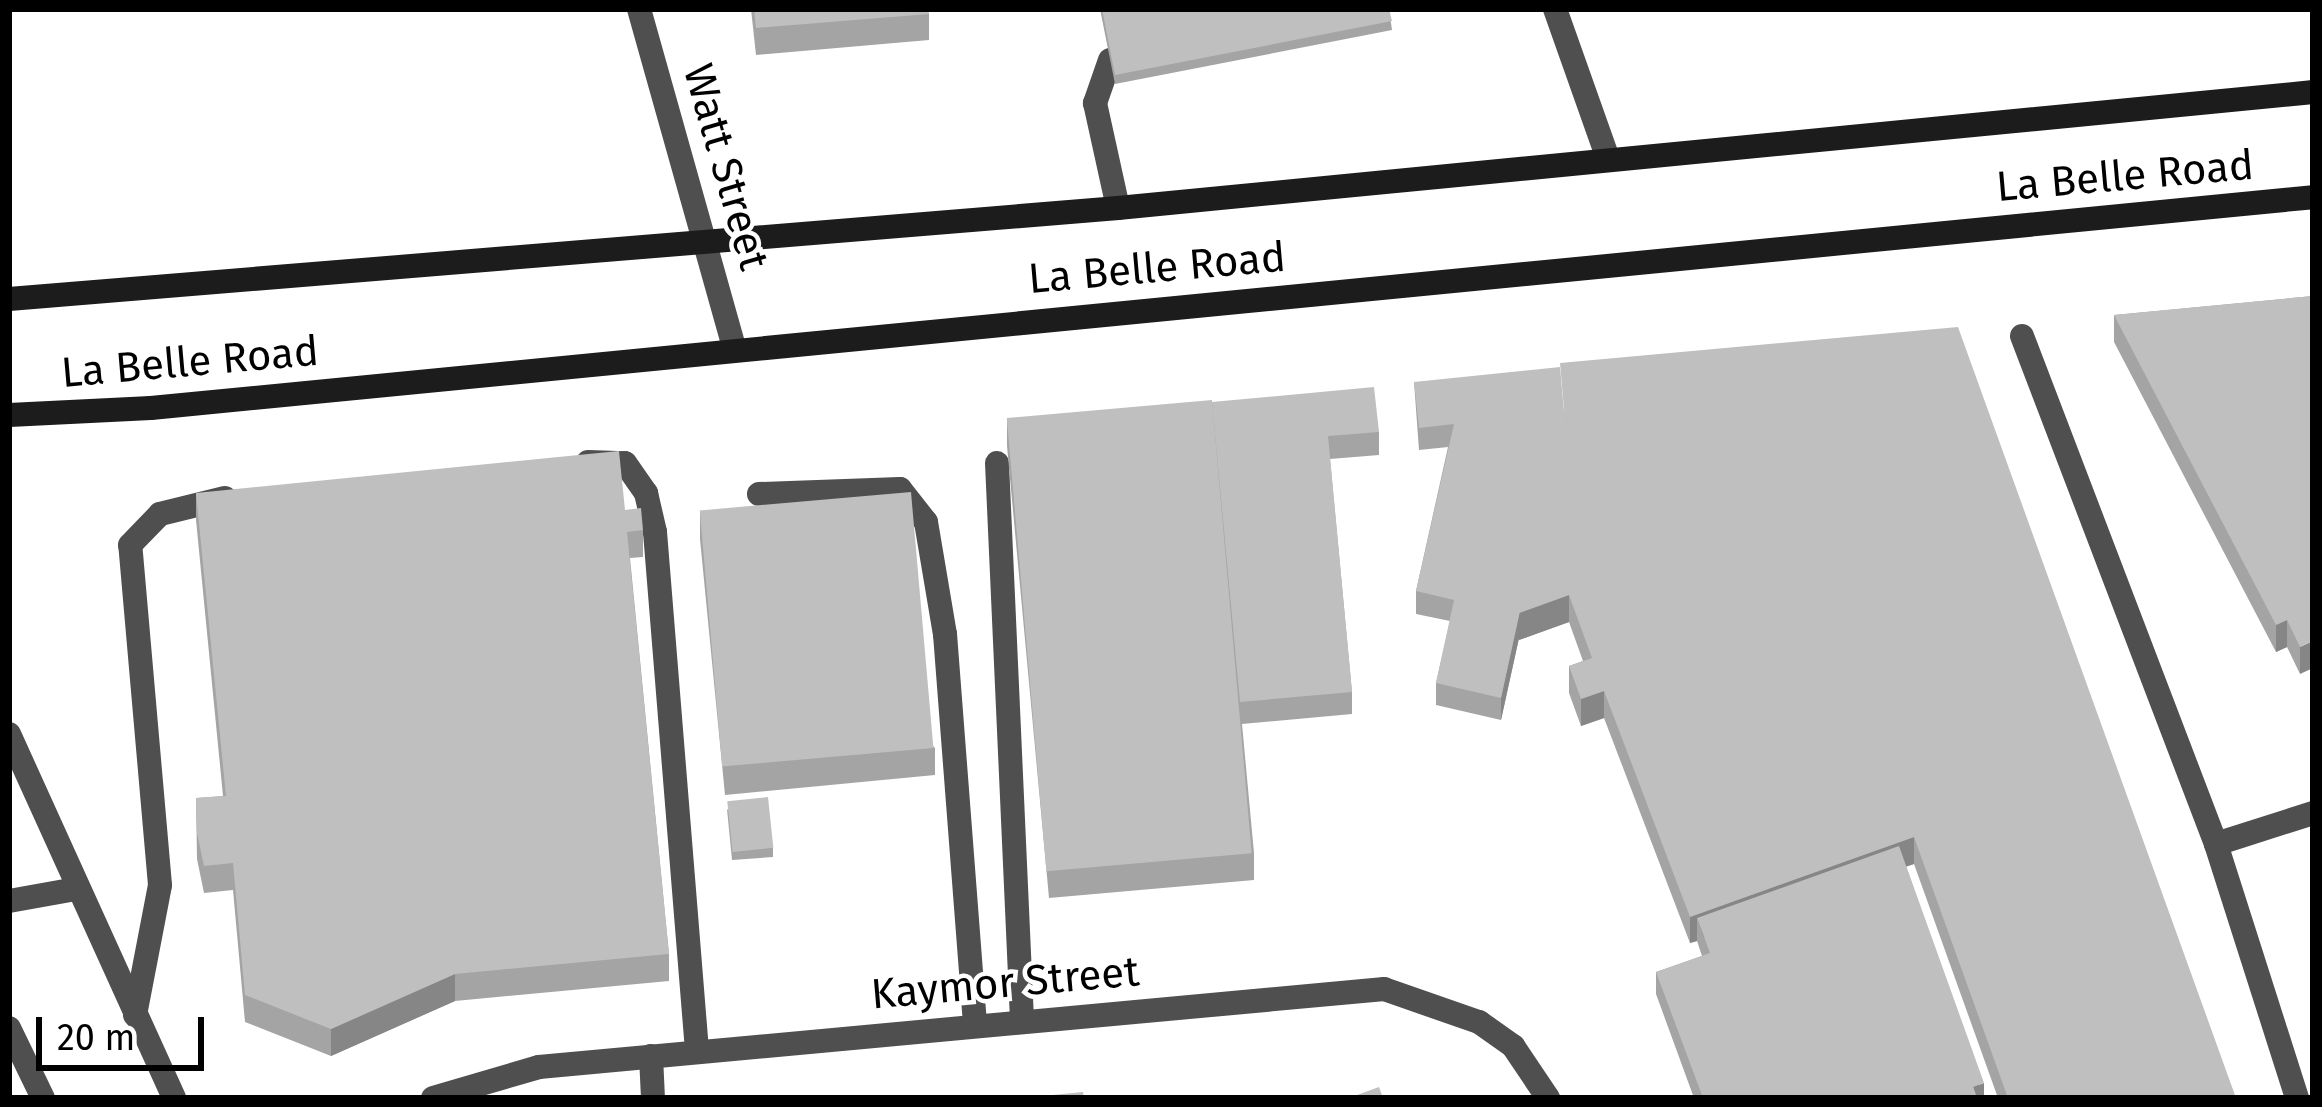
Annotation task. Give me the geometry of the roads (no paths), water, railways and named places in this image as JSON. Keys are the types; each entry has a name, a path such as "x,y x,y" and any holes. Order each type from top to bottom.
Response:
{"main road":[{"name":"La Belle Road","path":"9,299 1118,208 2313,92"},
{"name":"La Belle Road","path":"9,415 151,408 734,346 2313,197"}],"street":[{"name":"Watt Street","path":"639,9 710,240 734,346"},
{"path":"1555,9 1608,159"},
{"path":"1110,60 1095,104 1118,208"},
{"path":"2022,336 2216,844 2296,1098"},
{"path":"998,463 1022,1021"},
{"path":"570,464 626,464 646,493 655,532 697,1052"},
{"path":"759,494 900,489 926,522 945,634 975,1025"},
{"path":"135,1015 160,885 130,545 160,514 192,501 263,494"},
{"path":"9,734 174,1098"},
{"path":"2216,844 2313,813"},
{"path":"9,901 76,889"},
{"name":"Kaymor Street","path":"434,1098 539,1067 1384,989 1479,1022 1513,1046 1548,1098"},
{"path":"9,1028 44,1098"},
{"path":"651,1056 653,1098"}]}
